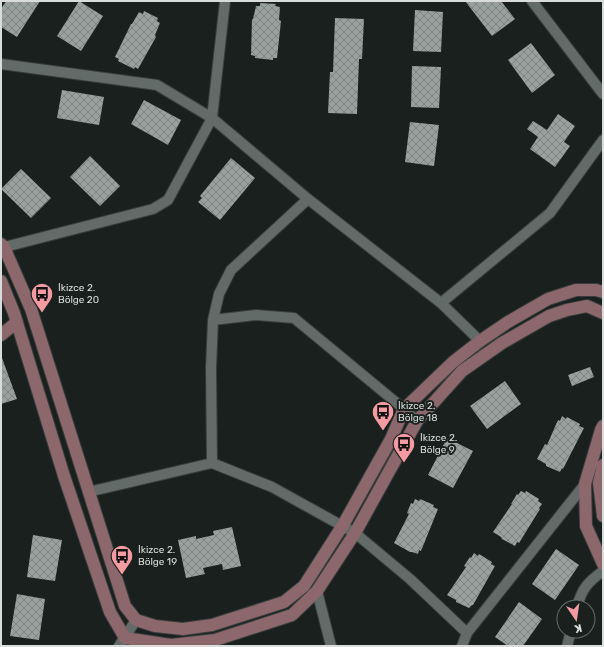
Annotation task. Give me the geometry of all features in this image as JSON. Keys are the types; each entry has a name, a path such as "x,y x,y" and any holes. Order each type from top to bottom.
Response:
{"main road":[{"path":"2,246 31,309 125,606 136,620 155,626 183,629 212,626 284,602 304,586 344,525 391,439 404,409 453,362 508,322 548,299 576,290 596,290 603,292"},
{"path":"1,281 17,322 64,476 110,612 122,642 171,645 216,643 292,615 317,591 355,533 417,421 462,371 502,343 549,316 567,310 587,306 603,313"},
{"path":"1,335 17,322"},
{"path":"603,426 585,484 586,526 603,564"},
{"path":"603,465 598,483 603,516"}],"street":[{"path":"2,246 153,209 168,200 212,118 225,1"},
{"path":"532,1 603,94"},
{"path":"1,64 157,85 212,118 308,199 441,303 480,341"},
{"path":"441,303 550,213 603,140"},
{"path":"212,463 211,368 213,320 220,294 231,270 308,199"},
{"path":"213,320 256,315 294,318 417,421"},
{"path":"88,492 212,463 272,487 344,525 410,579 467,633"},
{"path":"462,646 467,633 585,484"},
{"path":"579,599 588,583 603,571"},
{"path":"317,591 331,646"},
{"path":"122,642 136,620"},
{"path":"212,626 216,643"}],"building":[{"path":"6,1 40,1 17,37 1,27 1,9"},
{"path":"79,1 103,16 81,51 57,36"},
{"path":"465,1 501,1 515,19 492,36"},
{"path":"260,3 276,4 275,6 280,7 279,20 281,21 277,58 273,58 273,60 255,58 255,56 251,55 252,19 256,6 260,6"},
{"path":"415,10 443,12 441,52 413,51"},
{"path":"144,11 158,18 157,21 160,23 155,35 156,37 138,69 135,67 134,69 118,61 119,59 115,57 131,24 139,12 143,14"},
{"path":"335,18 364,19 362,59 359,59 357,114 328,113 330,72 333,72"},
{"path":"531,43 555,75 532,93 508,60"},
{"path":"412,66 441,67 439,108 411,107"},
{"path":"62,90 104,97 99,125 57,118"},
{"path":"144,100 181,120 168,145 131,124"},
{"path":"558,114 575,126 564,142 570,146 555,167 530,149 538,137 527,129 533,121 547,130"},
{"path":"410,122 439,125 434,166 405,162"},
{"path":"90,156 120,186 100,206 70,177"},
{"path":"231,158 255,178 220,220 198,202 202,198 200,196"},
{"path":"21,169 51,198 31,218 1,189"},
{"path":"1,358 17,399 1,404"},
{"path":"590,367 594,377 572,386 568,375"},
{"path":"505,381 521,404 487,429 470,406"},
{"path":"562,416 580,424 579,426 584,428 560,472 546,466 546,464 537,459 545,444 547,445 558,420 560,421"},
{"path":"447,438 473,451 453,488 428,475"},
{"path":"521,491 525,493 526,491 539,499 538,501 542,504 519,543 517,542 515,546 493,532 517,494 518,495"},
{"path":"415,499 419,501 420,499 434,505 433,507 438,509 421,551 419,550 418,554 410,552 394,543 409,514 407,513 411,503 413,504"},
{"path":"232,527 241,566 223,570 222,564 203,568 205,574 186,578 178,540 196,536 196,539 214,535 213,531"},
{"path":"33,535 62,540 55,581 27,577"},
{"path":"556,549 579,565 555,600 532,584"},
{"path":"474,553 478,556 479,554 492,562 491,564 495,566 473,605 469,608 456,602 456,600 447,595 466,567 464,566"},
{"path":"17,594 45,599 39,640 10,636"},
{"path":"519,602 542,619 523,646 508,646 495,637"}],"place":[{"name":"İkizce 2. Bölge 20","path":"42,314"},
{"name":"İkizce 2. Bölge 18","path":"383,432"},
{"name":"İkizce 2. Bölge 9","path":"404,464"},
{"name":"İkizce 2. Bölge 19","path":"122,576"}]}
